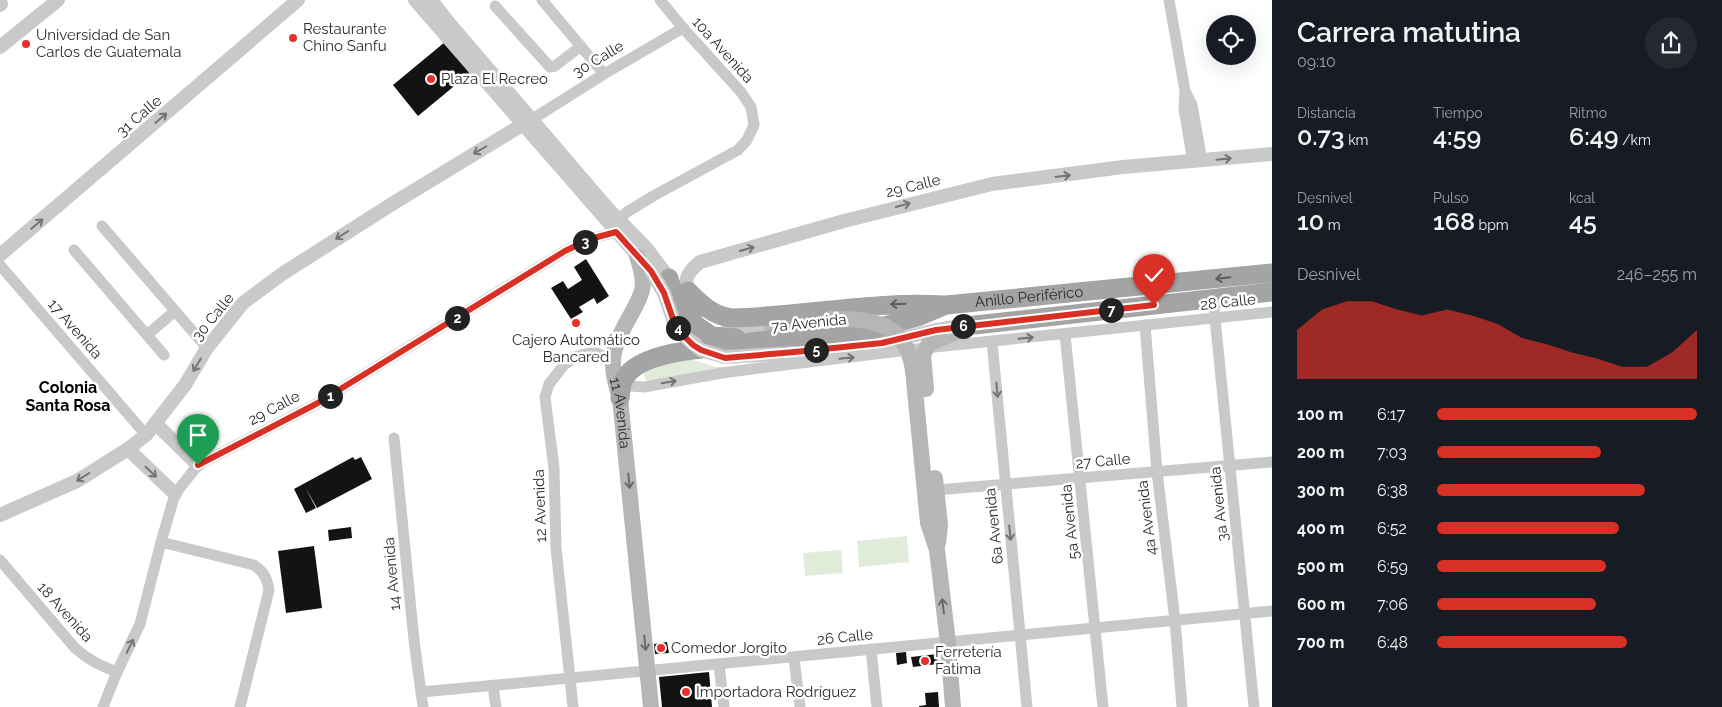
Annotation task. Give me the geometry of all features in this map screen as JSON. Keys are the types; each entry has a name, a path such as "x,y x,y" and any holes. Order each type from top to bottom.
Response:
{"main road":[{"name":"11 Avenida","path":"618,371 616,340 642,290 643,282 637,256"},
{"name":"Anillo Periférico","path":"618,371 672,354 740,346 749,342 867,331 920,316 946,305 1272,273"},
{"path":"669,278 677,300 701,330 718,338 742,338 749,342"},
{"path":"688,291 709,311 732,318 827,311 874,305 915,303 946,305"},
{"name":"Anillo Periférico","path":"976,324 1272,292"},
{"name":"7a Avenida","path":"771,326 830,319 869,320 883,325 906,344 911,356 913,370 928,523 937,550 948,642 953,707"},
{"path":"925,348 934,339 976,324"},
{"name":"7a Avenida","path":"925,348 923,362 940,525 937,550"},
{"path":"618,371 621,387 620,398"},
{"name":"11 Avenida","path":"620,398 651,707"}],"street":[{"path":"0,5 5,0"},
{"path":"0,47 58,0"},
{"name":"31 Calle","path":"0,255 298,0"},
{"name":"11 Avenida","path":"415,0 527,122 617,226 637,256"},
{"name":"11 Avenida","path":"430,0 527,122"},
{"path":"542,0 604,74"},
{"name":"10a Avenida","path":"660,0 741,92 750,107 754,125"},
{"path":"1169,0 1185,91 1184,109 1197,161"},
{"path":"495,6 550,67 555,66 581,46"},
{"name":"30 Calle","path":"0,515 77,481 128,449 146,435 185,385 207,348 243,304 282,274 400,199 683,28"},
{"name":"29 Calle","path":"103,707 140,624 160,542 175,494 198,465 316,404 565,251 617,226 627,212 738,150 747,140 754,125"},
{"name":"29 Calle","path":"688,291 686,280 688,274 700,262 911,203 992,184 1123,167 1272,154"},
{"path":"102,226 207,348"},
{"name":"11 Avenida","path":"617,226 647,249 669,278"},
{"path":"74,250 164,356"},
{"name":"Anillo Periférico","path":"637,256 651,271 664,293 674,322 683,335 701,350 725,358 882,343 936,330 976,324"},
{"name":"17 Avenida","path":"0,265 146,435"},
{"name":"7a Avenida","path":"669,278 693,312 710,327 724,332 733,332 757,330 771,326"},
{"path":"688,291 700,311 714,323 771,326"},
{"name":"3a Avenida","path":"1213,298 1254,707"},
{"path":"146,335 175,311"},
{"name":"28 Calle","path":"618,371 631,386 644,387 722,373 925,348 1272,312"},
{"name":"4a Avenida","path":"1145,325 1157,472 1175,620 1182,707"},
{"name":"5a Avenida","path":"1065,334 1103,707"},
{"name":"6a Avenida","path":"992,342 1027,707"},
{"name":"12 Avenida","path":"572,707 556,548 554,468 545,396 549,384 564,365 577,356 597,353 606,358 618,371"},
{"path":"156,424 198,465"},
{"name":"14 Avenida","path":"394,438 414,640 423,707"},
{"path":"128,449 175,494"},
{"name":"27 Calle","path":"936,490 1272,462"},
{"path":"160,542 254,565 262,570 268,578 269,590 240,707"},
{"name":"18 Avenida","path":"0,560 75,648 97,664 117,672"},
{"name":"26 Calle","path":"422,692 648,672 1272,611"},
{"path":"871,649 877,707"},
{"path":"794,658 800,707"},
{"path":"719,665 724,707"},
{"path":"493,686 496,707"}],"green space":[{"path":"689,359 716,367 731,367 664,379 646,380 645,378 646,367"},
{"path":"907,536 909,562 859,567 857,541"},
{"path":"841,550 843,573 805,576 803,553"}],"building":[{"name":"Plaza El Recreo","path":"445,42 470,73 418,116 393,85"},
{"path":"586,259 609,296 597,304 594,298 579,307 583,312 571,319 551,288 563,281 568,289 582,280 574,267"},
{"path":"353,457 355,460 361,457 372,479 317,508 305,487 316,508 306,513 294,489"},
{"path":"351,527 352,538 329,541 328,530"},
{"path":"314,546 322,608 286,613 278,551"},
{"name":"Comedor Jorgito","path":"667,642 669,653 655,654 654,644"},
{"path":"906,652 907,663 897,665 896,653"},
{"name":"Ferretería Fatima","path":"937,654 938,664 913,667 911,657"},
{"name":"Importadora Rodríguez","path":"709,672 712,707 662,707 659,677"},
{"path":"938,692 939,707 919,707 926,705 925,693"}],"place":[{"name":"Restaurante Chino Sanfu","path":"293,38"},
{"name":"Universidad de San Carlos de Guatemala","path":"26,44"},
{"name":"Plaza El Recreo","path":"431,79"},
{"name":"Cajero Automático Bancared","path":"576,323"},
{"name":"Comedor Jorgito","path":"661,648"},
{"name":"Ferretería Fatima","path":"925,661"},
{"name":"Importadora Rodríguez","path":"686,692"}],"district":[{"name":"Colonia Santa Rosa","path":"68,396"}],"route":[{"path":"198,465 316,404 565,251 590,239 616,232 651,271 664,293 674,322 683,335 701,350 725,358 882,343 936,330 976,324 1154,305"}]}
